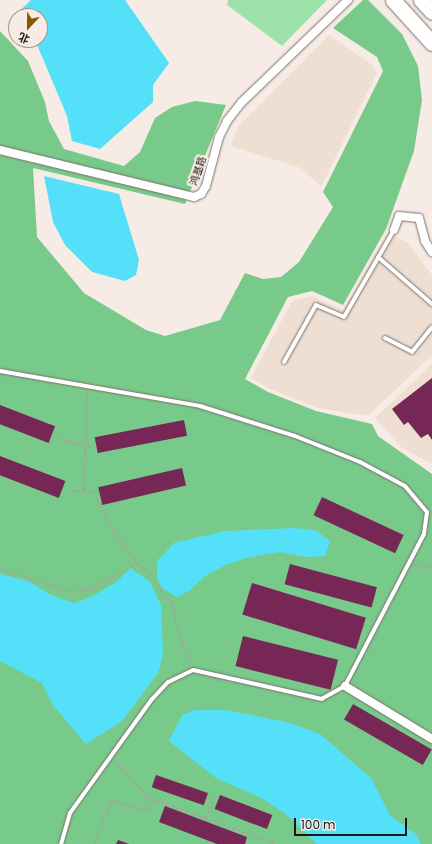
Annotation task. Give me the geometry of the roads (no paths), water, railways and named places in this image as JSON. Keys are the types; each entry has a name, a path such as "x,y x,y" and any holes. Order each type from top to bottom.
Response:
{"highway":[{"path":"393,0 432,43"}],"street":[{"name":"鸿基路","path":"0,150 194,197 201,194 206,186 219,137 241,103 347,1"},
{"path":"394,230 399,216 419,218 425,241 432,252"},
{"path":"345,686 432,739"}],"lane":[{"path":"284,362 316,305 344,317 394,230"},
{"path":"378,257 432,304"},
{"path":"385,338 412,352 432,327"},
{"path":"0,371 200,406 295,436 360,462 405,486 428,512 424,534 345,686 322,699 194,670 168,682 110,757 70,813 61,844"}],"water":[{"path":"31,0 125,0 169,63 153,85 153,102 100,149 72,141 67,116 38,48 48,48 48,8 23,8"},
{"path":"44,176 119,194 139,260 136,275 125,281 92,272 65,245 53,222"},
{"path":"294,528 315,530 330,541 325,556 308,557 279,552 246,558 226,565 205,576 189,591 177,597 163,589 157,579 157,561 174,543 225,531"},
{"path":"130,568 150,582 161,605 163,655 158,673 122,721 86,744 52,704 42,683 0,661 0,574 28,581 51,595 74,603 89,598 117,582"},
{"path":"195,710 225,710 252,715 290,723 320,734 371,778 390,815 416,834 421,844 317,844 286,814 261,798 216,778 169,741 182,715"}]}
